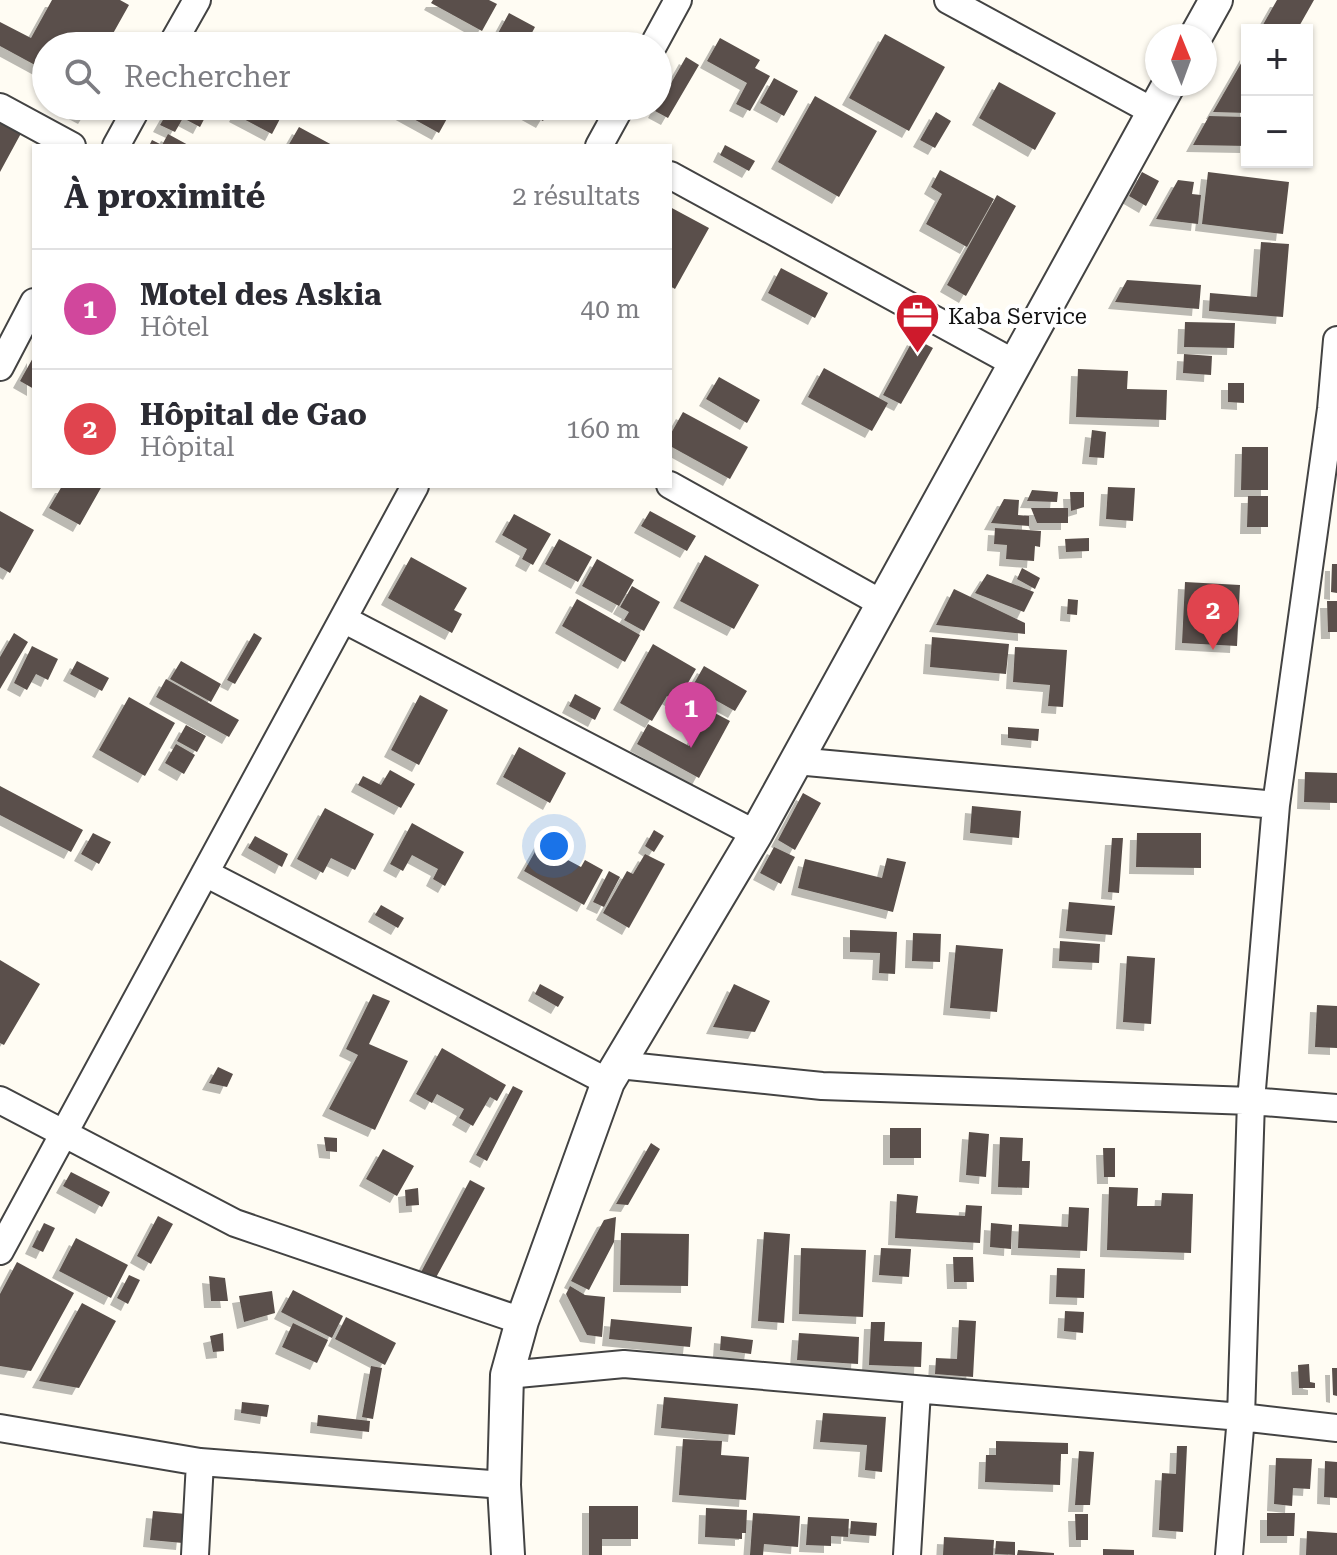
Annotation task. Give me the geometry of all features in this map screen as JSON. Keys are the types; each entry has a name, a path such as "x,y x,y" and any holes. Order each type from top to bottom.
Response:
{"street":[{"path":"179,32 197,0"},
{"path":"661,32 678,0"},
{"path":"508,1555 504,1485 507,1375 522,1321 614,1073 756,834 1162,98 948,0"},
{"path":"1203,24 1216,0"},
{"path":"0,107 68,144"},
{"path":"117,144 130,120"},
{"path":"606,144 615,120"},
{"path":"672,176 1014,363"},
{"path":"0,367 32,306"},
{"path":"1229,1555 1241,1417 1251,1101 1276,805 1334,409 1337,340"},
{"path":"672,486 883,604"},
{"path":"0,1251 414,488"},
{"path":"343,619 756,834"},
{"path":"796,761 1276,805"},
{"path":"205,873 614,1073 822,1086 1251,1101 1337,1108"},
{"path":"0,1100 235,1223 522,1321"},
{"path":"507,1375 624,1364 1337,1428"},
{"path":"907,1555 917,1391"},
{"path":"0,1428 200,1462 504,1485"},
{"path":"195,1555 200,1462"}],"building":[{"path":"52,0 120,0 129,5 114,32 34,32"},
{"path":"433,0 489,0 497,4 482,31 431,3"},
{"path":"1277,0 1314,0 1300,24 1263,24"},
{"path":"509,13 535,27 532,32 499,32"},
{"path":"0,22 31,38 32,63 0,46"},
{"path":"885,34 945,67 909,131 849,98"},
{"path":"720,38 760,60 755,68 770,76 750,111 736,104 747,83 707,61"},
{"path":"686,57 699,65 672,111 672,81"},
{"path":"1241,63 1241,113 1213,112"},
{"path":"774,78 798,91 784,116 760,103"},
{"path":"999,82 1056,113 1035,150 979,118"},
{"path":"815,96 877,131 839,197 778,162"},
{"path":"0,112 25,126 0,172"},
{"path":"936,112 951,121 935,148 920,140"},
{"path":"1209,116 1241,117 1241,146 1193,145"},
{"path":"163,120 182,120 175,132 160,125"},
{"path":"187,120 204,120 200,127"},
{"path":"245,120 279,120 272,134"},
{"path":"415,120 446,120 439,133"},
{"path":"299,127 330,144 289,144"},
{"path":"168,134 186,144 163,144"},
{"path":"725,145 755,161 749,171 720,155"},
{"path":"940,170 994,199 967,247 926,224 942,194 931,187"},
{"path":"1142,172 1159,181 1146,206 1129,196"},
{"path":"1208,172 1289,182 1283,234 1202,224"},
{"path":"1178,180 1194,182 1192,194 1201,195 1198,224 1156,219"},
{"path":"997,195 1016,206 966,296 947,285"},
{"path":"672,208 709,228 675,289 672,287"},
{"path":"1261,242 1289,244 1283,317 1209,311 1210,293 1257,297"},
{"path":"781,268 828,293 815,318 768,293"},
{"path":"1127,280 1201,285 1199,309 1115,302"},
{"path":"1185,322 1235,323 1234,348 1184,347"},
{"path":"914,338 933,348 901,404 883,395"},
{"path":"1184,354 1212,356 1211,375 1183,373"},
{"path":"32,360 32,388 20,381"},
{"path":"824,368 888,403 872,431 808,397"},
{"path":"1078,369 1128,371 1127,389 1167,390 1166,420 1076,417"},
{"path":"719,377 760,400 747,423 706,399"},
{"path":"1228,383 1244,383 1244,403 1228,402"},
{"path":"683,412 748,447 730,479 672,447 672,431"},
{"path":"1092,430 1106,432 1104,458 1089,457"},
{"path":"1242,447 1268,447 1268,490 1241,490"},
{"path":"1108,487 1135,488 1133,521 1106,519"},
{"path":"61,488 101,488 80,525 49,508"},
{"path":"1032,490 1058,492 1057,502 1027,501"},
{"path":"1070,492 1084,492 1084,507 1071,511"},
{"path":"1248,496 1268,496 1268,527 1247,527"},
{"path":"1004,499 1019,500 1018,515 1029,516 1029,526 991,523"},
{"path":"1031,508 1068,508 1068,523 1037,523"},
{"path":"0,511 34,530 10,573 0,567"},
{"path":"650,511 696,536 687,551 641,526"},
{"path":"514,514 551,534 533,565 522,559 527,549 502,535"},
{"path":"995,528 1041,531 1040,547 1035,546 1034,561 1006,559 1007,545 994,544"},
{"path":"1089,538 1089,551 1066,552 1065,539"},
{"path":"559,539 592,557 578,582 545,564"},
{"path":"705,555 759,585 734,629 680,601"},
{"path":"411,557 467,588 454,610 462,614 452,633 388,598"},
{"path":"597,559 634,580 619,606 582,586"},
{"path":"1332,564 1337,564 1337,593 1331,592"},
{"path":"1022,568 1040,578 1035,589 1017,579"},
{"path":"987,574 1034,592 1024,612 975,593"},
{"path":"1185,582 1240,585 1237,646 1182,643"},
{"path":"632,586 660,602 644,631 624,620 629,612 620,607"},
{"path":"954,589 1025,623 1025,634 936,625"},
{"path":"577,599 640,635 625,662 562,626"},
{"path":"1068,599 1078,600 1077,615 1067,614"},
{"path":"1327,601 1337,601 1337,632 1328,632"},
{"path":"14,633 28,642 0,689 0,657"},
{"path":"254,633 262,638 235,684 227,680"},
{"path":"932,637 1009,644 1006,674 930,667"},
{"path":"653,644 696,669 677,702 667,696 652,721 620,703"},
{"path":"32,646 58,659 48,680 36,674 27,690 14,683"},
{"path":"1015,647 1067,650 1063,707 1048,706 1050,685 1013,682"},
{"path":"77,661 109,678 102,691 70,674"},
{"path":"181,661 221,684 211,702 170,679"},
{"path":"704,666 747,691 735,711 692,687"},
{"path":"166,679 239,720 229,737 156,697"},
{"path":"575,694 601,708 595,720 569,706"},
{"path":"420,695 448,710 419,765 391,750"},
{"path":"129,697 175,723 145,776 99,750"},
{"path":"709,710 730,721 699,778 637,744 648,724 689,746"},
{"path":"186,725 206,736 197,752 177,741"},
{"path":"1008,727 1039,729 1038,741 1008,738"},
{"path":"176,744 195,755 184,774 165,763"},
{"path":"519,747 566,773 550,803 503,777"},
{"path":"390,770 415,784 401,808 358,785 363,776 381,785"},
{"path":"1305,772 1337,773 1337,803 1304,802"},
{"path":"0,786 83,830 71,852 0,815"},
{"path":"803,793 821,803 795,850 778,840"},
{"path":"972,806 1021,811 1019,838 970,833"},
{"path":"325,808 374,834 355,870 331,858 323,873 297,859"},
{"path":"412,823 464,852 445,886 433,879 438,869 412,855 403,871 390,864"},
{"path":"654,830 664,836 654,852 645,846"},
{"path":"93,833 111,842 99,864 81,854"},
{"path":"1137,833 1201,833 1201,868 1136,867"},
{"path":"255,836 288,854 282,867 248,848"},
{"path":"544,836 557,844 553,852 581,867 585,860 603,870 584,905 524,871"},
{"path":"1112,838 1123,838 1119,893 1108,892"},
{"path":"774,847 795,857 781,884 760,873"},
{"path":"645,854 665,864 629,928 603,913 627,871 633,874"},
{"path":"887,858 906,862 893,912 798,888 805,859 882,878"},
{"path":"609,871 620,877 604,907 593,902"},
{"path":"1069,902 1115,906 1112,935 1066,931"},
{"path":"381,905 404,918 398,928 375,915"},
{"path":"850,930 897,932 895,974 879,973 880,953 850,952"},
{"path":"913,933 941,934 940,962 912,961"},
{"path":"1060,941 1100,944 1099,963 1059,961"},
{"path":"956,945 1003,949 997,1012 950,1008"},
{"path":"1127,956 1155,958 1151,1024 1123,1022"},
{"path":"0,960 40,984 4,1045 0,1043"},
{"path":"540,984 564,997 558,1007 535,994"},
{"path":"734,984 770,1001 755,1032 713,1027"},
{"path":"373,994 390,1001 369,1044 408,1061 375,1130 329,1109 358,1055 346,1049"},
{"path":"1317,1005 1337,1006 1337,1048 1315,1047"},
{"path":"442,1048 506,1085 497,1101 490,1097 473,1126 459,1118 464,1109 437,1094 432,1103 416,1094"},
{"path":"218,1067 233,1074 227,1087 209,1083"},
{"path":"513,1086 523,1091 487,1161 476,1155"},
{"path":"890,1128 921,1128 921,1158 890,1158"},
{"path":"969,1132 989,1134 986,1177 966,1175"},
{"path":"324,1137 337,1138 337,1152 326,1151"},
{"path":"1000,1137 1023,1138 1022,1161 1030,1161 1029,1188 998,1187"},
{"path":"651,1143 660,1149 628,1205 616,1204"},
{"path":"1103,1148 1115,1148 1115,1177 1104,1177"},
{"path":"383,1149 414,1166 397,1196 366,1179"},
{"path":"71,1172 110,1192 102,1207 63,1186"},
{"path":"470,1180 485,1188 433,1283 419,1276"},
{"path":"1109,1187 1138,1188 1137,1206 1161,1206 1162,1193 1193,1194 1191,1253 1107,1250"},
{"path":"418,1188 419,1205 406,1206 405,1190"},
{"path":"897,1194 918,1196 916,1213 965,1216 966,1205 982,1206 980,1243 895,1238"},
{"path":"1069,1207 1089,1208 1087,1251 1018,1248 1019,1224 1068,1227"},
{"path":"158,1216 173,1224 151,1264 137,1256"},
{"path":"616,1217 614,1242 589,1290 571,1281 604,1220"},
{"path":"44,1223 55,1228 43,1252 32,1247"},
{"path":"991,1223 1012,1225 1011,1249 990,1247"},
{"path":"764,1232 790,1234 784,1323 758,1321"},
{"path":"621,1233 689,1234 688,1286 620,1285"},
{"path":"76,1238 128,1265 111,1298 59,1271"},
{"path":"801,1248 866,1250 863,1317 799,1314"},
{"path":"881,1248 911,1249 909,1277 879,1275"},
{"path":"953,1257 973,1257 974,1282 954,1282"},
{"path":"17,1262 74,1293 31,1371 0,1366 0,1294"},
{"path":"1057,1268 1085,1269 1084,1298 1056,1297"},
{"path":"129,1275 140,1280 128,1304 117,1298"},
{"path":"209,1276 225,1278 228,1301 211,1301"},
{"path":"570,1286 585,1295 605,1297 602,1337 587,1335 566,1294"},
{"path":"293,1290 343,1316 332,1338 281,1312"},
{"path":"272,1291 275,1313 244,1322 239,1296"},
{"path":"82,1303 116,1321 79,1388 39,1381"},
{"path":"1065,1311 1084,1312 1083,1333 1064,1331"},
{"path":"346,1317 396,1343 385,1365 335,1339"},
{"path":"611,1319 692,1327 690,1347 609,1339"},
{"path":"959,1320 976,1321 973,1377 935,1374 936,1358 957,1359"},
{"path":"871,1322 885,1322 884,1341 922,1342 921,1367 869,1365"},
{"path":"293,1323 328,1340 317,1363 282,1347"},
{"path":"223,1333 224,1351 213,1352 210,1336"},
{"path":"799,1333 859,1337 858,1364 797,1360"},
{"path":"721,1336 753,1340 751,1354 720,1350"},
{"path":"1309,1364 1310,1382 1315,1383 1315,1388 1299,1388 1298,1365"},
{"path":"371,1366 382,1368 373,1419 362,1417"},
{"path":"1332,1368 1337,1368 1337,1396 1333,1395"},
{"path":"664,1397 738,1404 735,1435 661,1428"},
{"path":"242,1402 269,1405 267,1417 241,1413"},
{"path":"823,1413 886,1417 882,1472 865,1470 867,1445 820,1442"},
{"path":"318,1415 370,1421 369,1432 317,1426"},
{"path":"683,1439 722,1441 721,1455 749,1457 746,1500 679,1495"},
{"path":"996,1441 1068,1443 1068,1454 1061,1454 1060,1485 985,1482 986,1455 996,1455"},
{"path":"1177,1446 1187,1446 1183,1532 1159,1530 1162,1473 1176,1474"},
{"path":"1079,1451 1094,1452 1090,1505 1075,1505"},
{"path":"1276,1458 1312,1459 1310,1489 1293,1488 1292,1506 1274,1504"},
{"path":"1325,1461 1337,1462 1337,1498 1324,1497"},
{"path":"589,1506 638,1506 638,1539 602,1539 602,1555 589,1555"},
{"path":"706,1508 747,1510 746,1533 742,1533 742,1539 705,1537"},
{"path":"153,1511 186,1514 183,1543 150,1540"},
{"path":"753,1513 800,1516 798,1547 764,1544 763,1555 750,1555"},
{"path":"1267,1513 1295,1513 1294,1536 1267,1536"},
{"path":"1075,1514 1088,1514 1088,1540 1076,1540"},
{"path":"808,1517 849,1519 848,1537 831,1536 831,1546 806,1545"},
{"path":"851,1521 877,1523 876,1536 850,1534"},
{"path":"1307,1531 1337,1533 1337,1555 1306,1555"},
{"path":"944,1537 994,1540 993,1555 943,1555"},
{"path":"996,1541 1015,1542 1015,1555 995,1554"},
{"path":"1103,1549 1134,1550 1134,1555 1103,1555"},
{"path":"1018,1550 1054,1553 1054,1555 1017,1555"}],"place":[{"name":"Kaba Service","path":"917,355"},
{"name":"Hôpital de Gao","path":"1213,650"},
{"name":"Motel des Askia","path":"691,748"}]}
